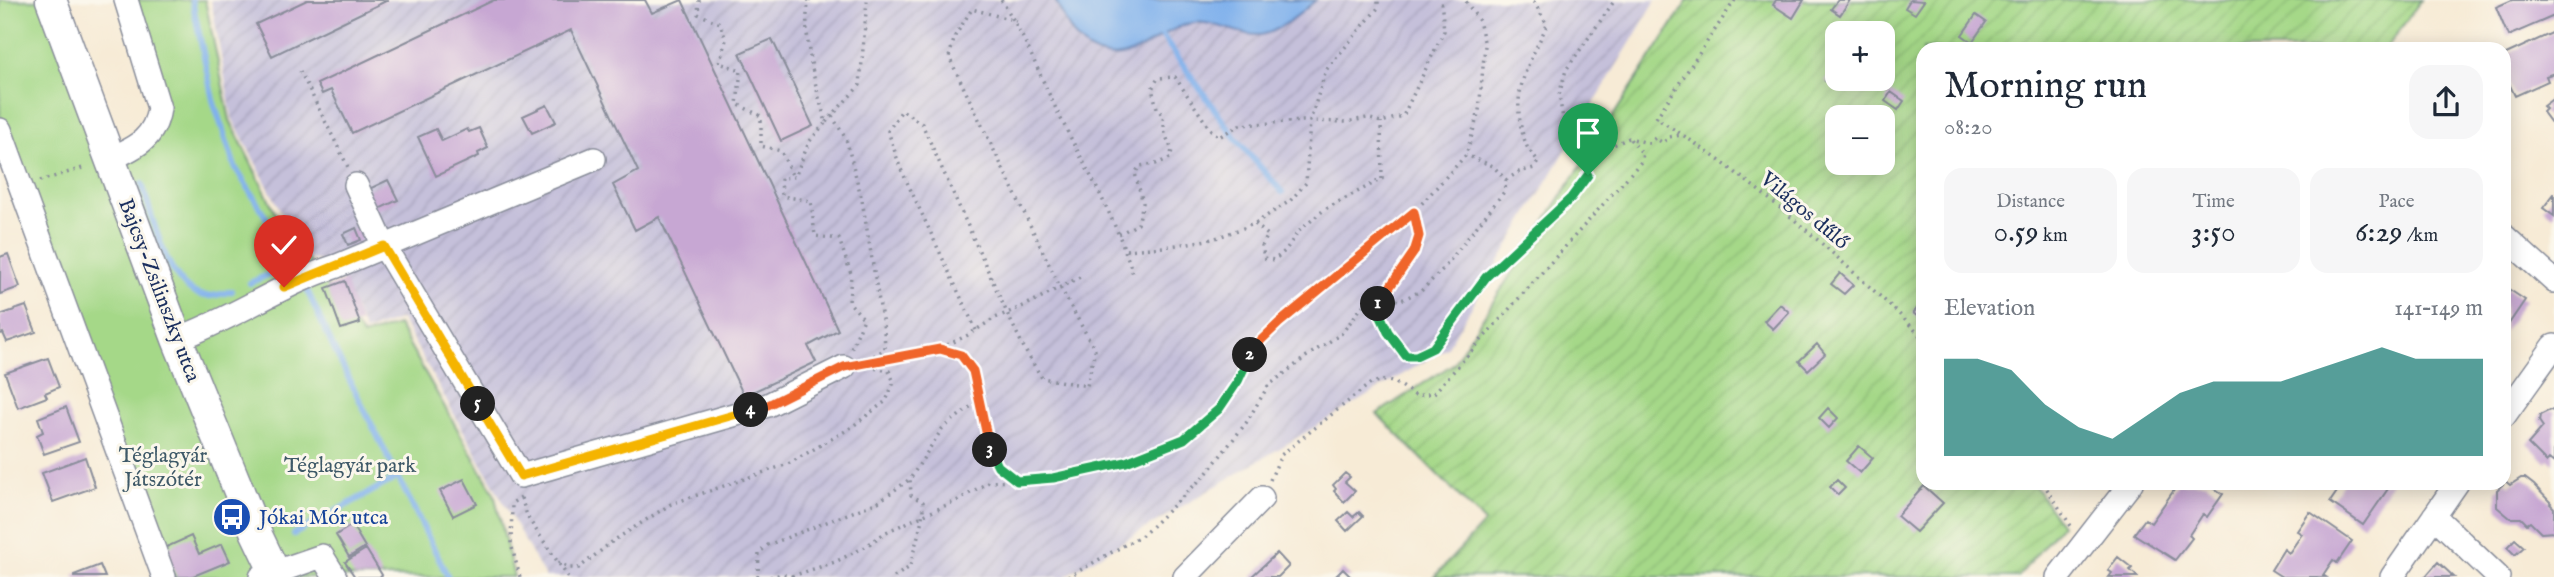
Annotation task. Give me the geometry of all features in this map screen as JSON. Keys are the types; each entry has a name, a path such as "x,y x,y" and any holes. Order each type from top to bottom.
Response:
{"main road":[{"name":"Bajcsy-Zsilinszky utca","path":"51,0 177,339 271,575"}],"street":[{"path":"110,159 133,149 148,136 157,123 159,108 126,0"},
{"path":"0,130 164,577"},
{"path":"177,339 203,330 310,275 594,159"},
{"path":"356,185 384,246 521,486 768,405 851,366"},
{"path":"2511,242 2554,281"},
{"path":"2511,406 2554,346"},
{"path":"2058,577 2126,490"},
{"path":"2392,577 2452,490"},
{"path":"1185,577 1262,498"},
{"path":"2434,516 2498,577"},
{"path":"271,575 322,556 335,577"}],"path":[{"path":"699,0 698,14 720,23 726,40 719,63 741,70 737,104 761,116 761,146 781,151 793,177"},
{"path":"809,0 807,28 817,91 827,122"},
{"path":"793,177 809,142 860,85 867,0"},
{"path":"1001,0 1016,21 1062,119 1093,176 1126,250 1133,274"},
{"path":"1126,250 1213,239 1254,224 1290,201 1306,183 1310,121 1326,70 1378,8 1378,0"},
{"path":"1119,234 1138,224 1143,203 1135,173 1140,166 1156,164 1170,158 1172,150 1152,89 1158,78 1175,77 1210,129 1219,137 1239,125 1346,122 1367,118 1381,122 1403,116 1444,31 1441,0"},
{"path":"770,577 781,574 794,577 835,562 865,547 886,532 924,516 989,482 1053,478 1126,462 1184,439 1219,409 1238,381 1255,346 1279,323 1414,212 1466,155 1479,111 1486,45 1479,21 1465,0"},
{"path":"1384,294 1399,301 1421,291 1444,268 1504,192 1506,180 1519,172 1534,168 1538,162 1527,148 1518,108 1520,82 1546,25 1533,0"},
{"path":"1068,577 1144,534 1206,474 1246,423 1268,386 1340,334 1365,303 1376,306 1388,332 1406,356 1416,356 1433,348 1486,277 1571,198 1588,175 1591,159 1587,148 1563,119 1559,95 1566,70 1615,0"},
{"name":"Világos dűlő","path":"1735,0 1656,118 1684,135 1801,224 1916,331"},
{"path":"976,330 900,167 888,131 902,110 922,124 1007,313 1042,378 1087,386 1095,350 1060,288 948,57 955,36 972,9 1016,21"},
{"path":"300,71 356,185"},
{"path":"832,116 846,139 862,200 884,331 885,349 851,366"},
{"path":"1254,224 1268,235 1262,246 1264,258 1274,260 1285,251 1298,232 1325,209 1382,179 1381,122"},
{"path":"1587,148 1609,147 1629,138 1648,143 1655,138 1663,143 1669,137 1684,135"},
{"path":"1262,498 1281,455 1371,383 1385,379 1416,396 1433,393 1641,162 1643,154 1629,138"},
{"path":"1466,155 1493,166 1506,180"},
{"path":"21,187 110,159"},
{"path":"793,177 781,178 782,196 811,201 815,236 839,239 851,274 849,302 864,319 851,366"},
{"path":"1376,306 1414,252 1419,236 1414,212"},
{"path":"851,366 940,349 1082,276"},
{"path":"940,349 961,355 973,371 988,447 998,466 1017,481"},
{"path":"558,562 569,568 579,568 613,541 671,504 788,464 849,429 886,401 894,382 889,371 851,366"},
{"path":"758,577 759,553 768,545 878,502 910,478 942,429 979,400"},
{"path":"894,577 910,567 915,539 924,516 923,502 911,495 910,478"},
{"path":"521,486 528,519 568,577"},
{"path":"520,577 511,544 512,503 521,486"},
{"path":"2048,490 2084,545"}],"shaded area":[{"path":"211,0 1656,0 1447,348 1064,577 545,577 401,319 365,332 337,266 305,257 232,118"}],"green space":[{"name":"Téglagyár park","path":"0,0 51,0 110,159 157,123 126,0 205,0 230,120 278,218 363,336 398,325 494,493 514,577 164,577 0,135"},
{"path":"1688,0 2421,0 2391,42 1916,42 1916,490 2038,490 2061,525 2018,577 1434,577 1485,522 1377,414 1453,364"}],"water":[{"path":"1055,0 1316,0 1272,32 1248,34 1212,24 1194,23 1175,29 1136,51 1116,57 1095,53 1080,42"}],"building":[{"path":"307,0 388,0 272,56 256,24"},
{"path":"494,0 645,0 652,13 682,0 838,330 808,346 816,362 744,396 659,217 635,230 613,185 638,171 571,30 352,133 331,90 322,94 317,84"},
{"path":"1776,0 1804,0 1793,18 1773,5"},
{"path":"1838,0 1850,0 1840,15 1831,9"},
{"path":"1910,0 1924,1 1915,14 1905,8"},
{"path":"2512,0 2554,0 2554,16 2508,36 2496,7"},
{"path":"1976,15 1986,22 1972,42 1962,35"},
{"path":"2554,32 2554,73 2546,76 2548,81 2515,96 2511,88 2511,52"},
{"path":"772,39 813,126 781,141 740,53"},
{"path":"1891,92 1904,101 1898,110 1895,105 1885,101"},
{"path":"2554,98 2554,127 2543,112 2546,109 2543,106"},
{"path":"547,105 556,122 532,133 523,116"},
{"path":"479,128 488,148 478,153 479,156 436,176 418,137 436,129 442,141 467,129 469,132"},
{"path":"388,180 398,200 377,210 367,190"},
{"path":"2554,194 2554,216 2543,208"},
{"path":"356,228 361,240 348,245 343,234"},
{"path":"8,254 20,287 0,294 0,257"},
{"path":"1840,273 1853,285 1844,294 1831,284"},
{"path":"345,281 360,323 341,329 326,288"},
{"path":"2511,291 2525,300 2511,321"},
{"path":"1780,304 1789,312 1773,329 1764,321"},
{"path":"26,306 36,332 7,342 3,333 0,334 0,315"},
{"path":"1817,344 1825,354 1808,370 1799,361"},
{"path":"48,358 59,387 45,393 47,397 18,408 5,373"},
{"path":"66,407 79,442 44,454 37,435 43,432 38,418"},
{"path":"1828,408 1838,418 1829,428 1819,418"},
{"path":"2554,411 2554,463 2549,459 2546,462 2528,444 2543,427 2539,421 2540,415"},
{"path":"1859,446 1873,458 1860,473 1846,461"},
{"path":"85,457 95,487 53,502 42,473"},
{"path":"1345,473 1350,477 1345,482 1355,491 1344,502 1334,491 1336,489 1333,485"},
{"path":"2525,478 2551,503 2554,508 2554,532 2541,533 2530,522 2527,524 2521,518 2510,518 2497,507 2497,490 2511,490 2511,484"},
{"path":"464,479 477,504 453,516 440,491"},
{"path":"1837,480 1845,488 1838,495 1830,487"},
{"path":"1920,490 1928,490 1943,503 1916,532 1897,516"},
{"path":"2174,490 2217,490 2223,494 2207,517 2203,514 2189,535 2192,538 2175,560 2134,534 2145,519 2151,523"},
{"path":"2338,490 2387,490 2363,525 2330,502"},
{"path":"1348,512 1353,517 1359,512 1363,516 1347,531 1338,521"},
{"path":"2310,512 2352,541 2337,563 2333,560 2323,575 2326,577 2282,577 2271,570 2284,549 2289,553 2302,534 2297,531"},
{"path":"352,525 365,547 349,557 336,535"},
{"path":"191,536 199,554 222,544 230,561 191,577 177,577 162,549"},
{"path":"2515,539 2524,547 2515,555 2507,547"},
{"path":"366,549 382,575 379,577 355,577 345,562"},
{"path":"1277,553 1289,566 1278,577 1251,577"},
{"path":"2118,557 2132,568 2130,570 2138,577 2109,577 2112,573 2108,570"},
{"path":"2438,562 2454,577 2425,577"},
{"path":"100,565 105,577 74,577 74,575"},
{"path":"1343,569 1351,577 1335,577"}],"waterway":[{"path":"192,0 213,100 235,167 296,266 333,347 448,577"},
{"path":"1163,37 1236,139 1282,192"},
{"path":"142,184 163,250 181,281 192,291 205,296 232,291"},
{"path":"250,283 294,263"},
{"path":"294,534 398,477"}],"place":[{"name":"Jókai Mór utca","path":"232,517"}],"route":[{"path":"284,287 384,246 521,476 768,405 844,367 940,349 961,355 973,371 988,447 998,466 1017,481 1053,478 1126,462 1184,439 1219,409 1238,381 1255,346 1279,323 1414,212 1419,236 1414,252 1376,306 1388,332 1406,356 1416,356 1433,348 1486,277 1571,198 1588,175"}],"park label":[{"name":"Téglagyár Játszótér","path":"163,467"}]}
